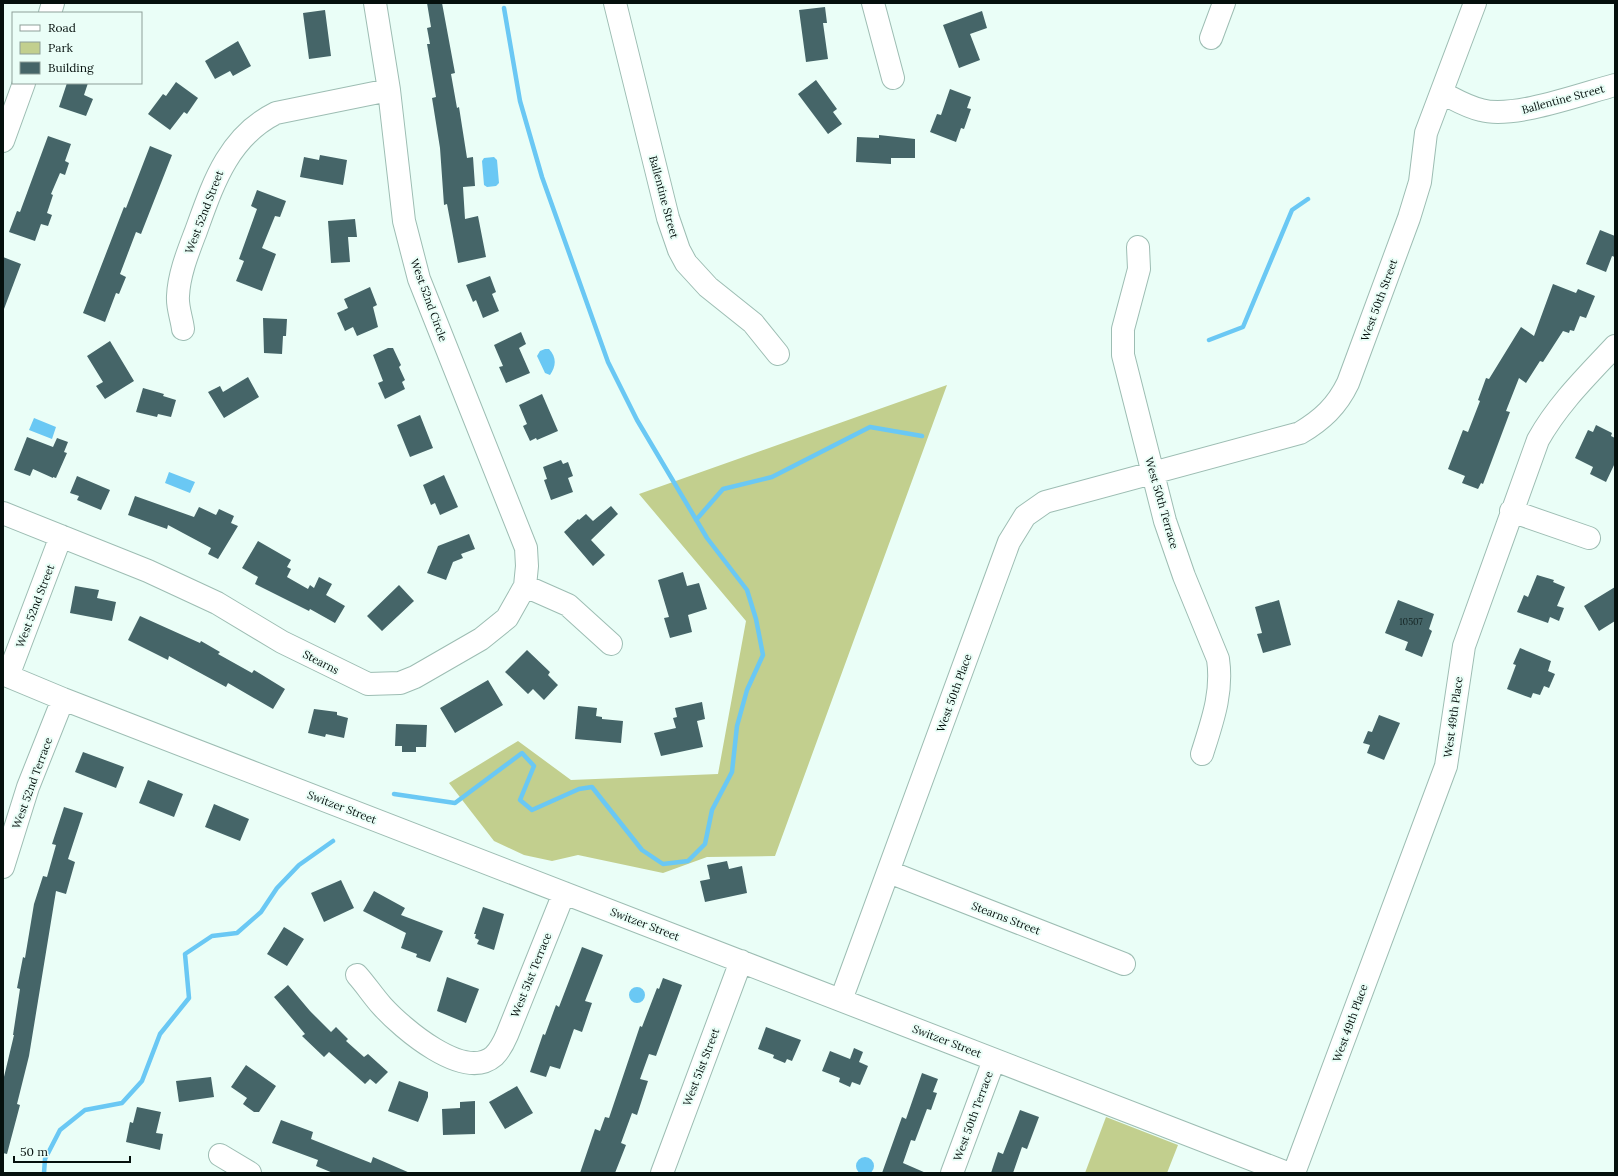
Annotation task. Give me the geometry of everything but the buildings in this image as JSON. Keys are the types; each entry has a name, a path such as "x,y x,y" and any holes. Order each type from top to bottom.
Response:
{"street":[{"name":"West 52nd Circle","path":"375,3 389,90 401,200 409,243 419,279 520,530 526,548 527,566 525,586"},
{"name":"Ballentine Street","path":"615,3 668,218 678,250 686,263 708,287 753,323 778,354"},
{"path":"873,3 893,78"},
{"path":"1211,38 1224,3"},
{"name":"West 50th Street","path":"1152,472 1300,433 1316,424 1328,414 1342,396 1409,218 1420,182 1426,133 1475,3"},
{"path":"3,141 24,84"},
{"name":"Ballentine Street","path":"1442,93 1461,103 1482,111 1512,112 1615,85"},
{"name":"West 52nd Street","path":"184,329 177,298 180,278 219,172 243,136 261,121 276,113 389,90"},
{"name":"West 50th Terrace","path":"1138,246 1139,269 1123,329 1123,355 1165,521 1184,576 1218,659 1220,680 1218,701 1202,754"},
{"name":"West 49th Place","path":"1294,1173 1446,766 1455,716 1457,686 1464,646 1538,440 1547,422 1566,398 1615,346"},
{"name":"West 50th Place","path":"841,1000 1009,542 1025,516 1045,502 1152,472"},
{"path":"1512,511 1589,538"},
{"name":"Stearns","path":"3,513 148,571 217,603 282,642 368,684 400,683 437,665 481,639 507,618 525,586"},
{"name":"West 52nd Street","path":"6,675 61,536"},
{"path":"525,586 568,605 611,644"},
{"name":"Switzer Street","path":"6,675 63,699 1287,1173"},
{"name":"West 52nd Terrace","path":"3,867 28,787 63,699"},
{"name":"Stearns Street","path":"889,872 1124,964"},
{"name":"West 51st Terrace","path":"357,975 400,1024 430,1047 463,1061 480,1063 494,1056 508,1035 564,893"},
{"name":"West 51st Street","path":"662,1173 741,962"},
{"name":"West 50th Terrace","path":"952,1173 994,1060"},
{"path":"220,1156 250,1173"}],"green space":[{"path":"947,385 775,856 707,857 663,873 578,855 552,861 524,855 494,841 449,783 518,741 571,780 718,774 746,621 639,494"},
{"path":"1106,1117 1178,1145 1167,1173 1085,1173"}],"water":[{"path":"494,157 497,160 499,183 496,186 487,187 484,185 482,161 484,158"},
{"path":"549,349 552,352 555,362 554,368 550,375 545,373 537,356 540,351"},
{"path":"34,418 56,427 52,439 29,430"},
{"path":"169,472 195,482 190,493 165,483"},
{"path":"634,987 640,987 645,992 643,1001 640,1003 634,1003 629,998 629,992"},
{"path":"865,1157 871,1160 874,1166 871,1172 865,1175 859,1172 856,1166 859,1160"}],"waterway":[{"path":"394,794 455,803 522,753 534,766 520,800 532,810 579,789 592,787 642,850 663,864 688,861 705,844 712,810 732,772 737,726 747,690 763,655 756,619 747,590 707,538 637,420 608,362 542,177 520,101 504,8"},
{"path":"1209,340 1243,327 1292,210 1308,199"},
{"path":"696,520 723,489 772,477 870,427 922,436"},
{"path":"44,1173 45,1159 60,1130 85,1110 122,1103 142,1081 160,1034 189,998 185,954 212,936 237,933 261,912 277,888 299,865 333,841"}]}
